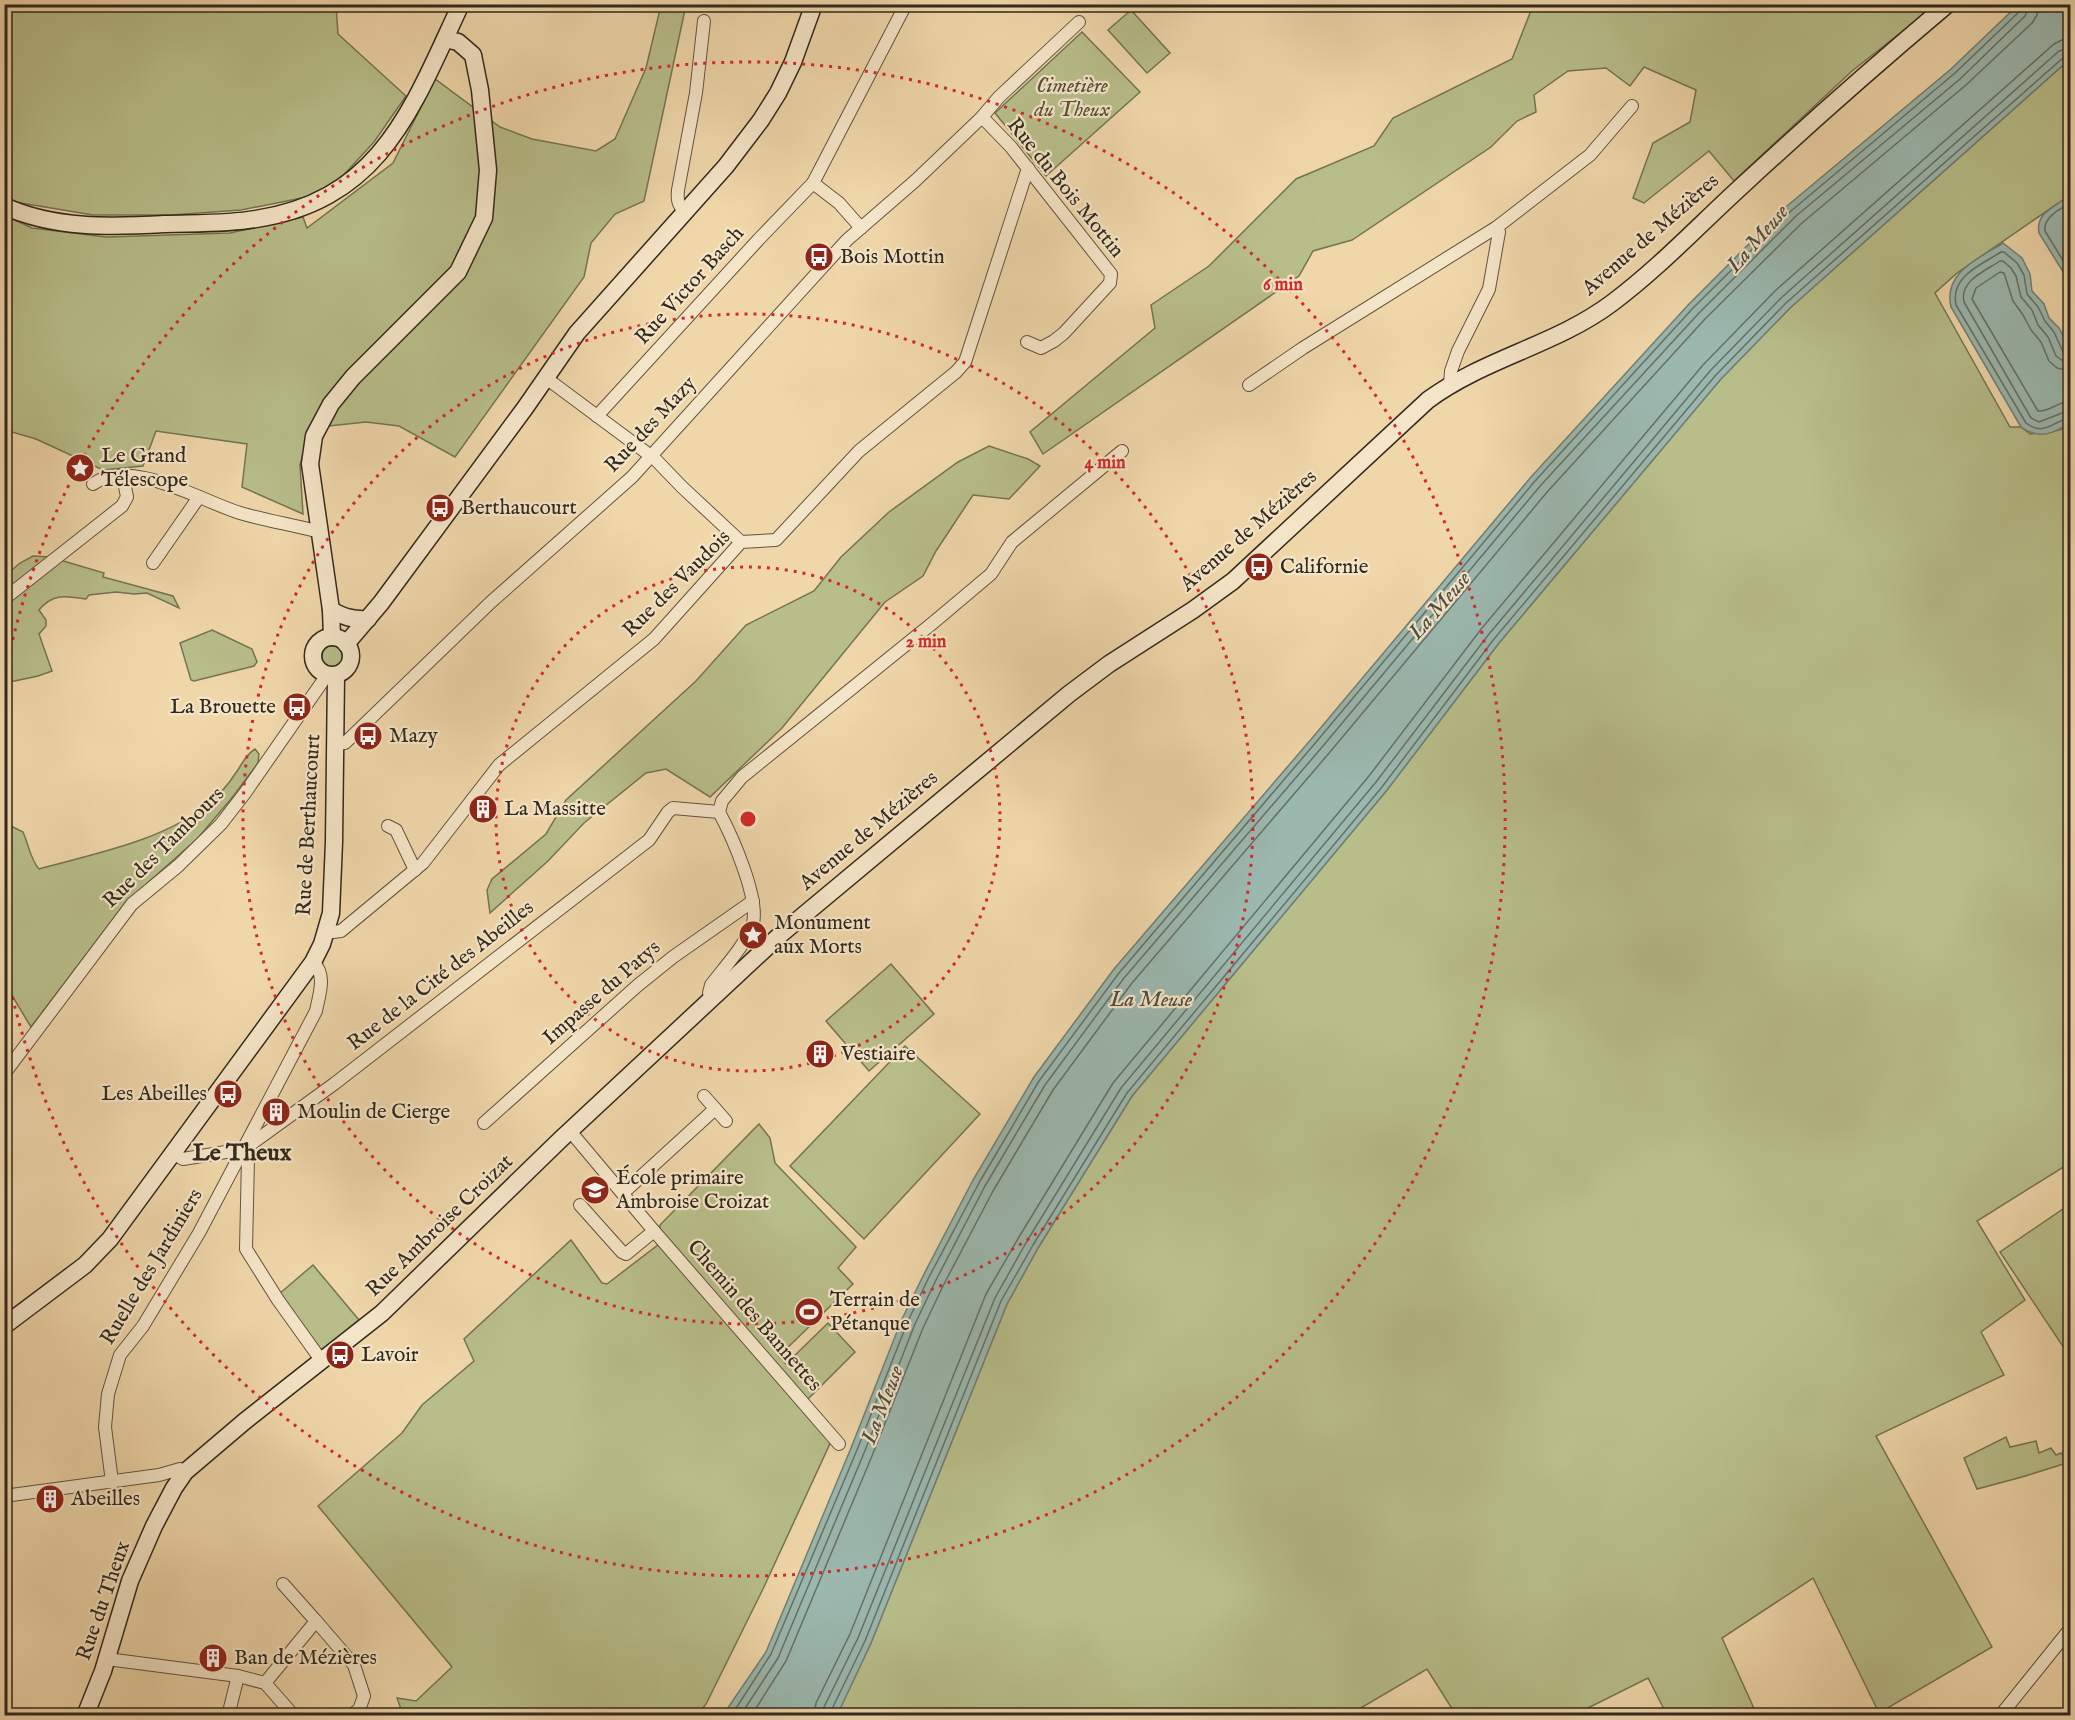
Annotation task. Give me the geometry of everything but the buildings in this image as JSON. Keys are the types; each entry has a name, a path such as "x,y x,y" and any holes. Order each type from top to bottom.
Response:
{"main road":[{"path":"4,206 40,218 70,224 139,226 255,219 310,205 340,189 370,164 395,135 418,95 461,4"},
{"path":"444,39 458,42 473,56 480,90 488,170 484,218 458,272 353,377 331,404 314,436 310,464 331,610 339,641 351,656 350,663 342,673 331,675 317,669 314,664 313,652 320,641 339,641 368,619 577,333 726,166 772,102 793,62 814,4"},
{"name":"Avenue de Mézières","path":"712,997 781,934 1069,694 1109,664 1193,610 1233,581 1428,400 1450,384 1473,372 1571,330 1612,303 1658,265 1845,91 1948,4"},
{"path":"331,610 356,620 368,619"},
{"name":"Rue de Berthaucourt","path":"4,1326 85,1265 121,1225 314,962 332,913 336,744 331,675"},
{"name":"Rue Ambroise Croizat","path":"185,1472 382,1313 712,997"},
{"name":"Rue du Theux","path":"85,1716 106,1659 130,1581 154,1526 185,1472"}],"street":[{"name":"Rue Victor Basch","path":"597,417 813,183 906,4"},
{"path":"685,212 677,201 678,190 696,93 704,21"},
{"name":"Rue des Mazy","path":"336,744 345,743 491,602 632,477 831,257 915,181 1078,22"},
{"path":"1249,385 1303,348 1497,227 1590,155 1632,106"},
{"name":"Rue du Bois Mottin","path":"982,117 1011,147 1111,274 1110,283 1054,341 1041,348 1027,342"},
{"name":"Rue des Vaudois","path":"325,933 341,931 423,863 499,765 654,639 741,542 776,540 859,451 956,372 964,363 1028,168"},
{"path":"813,183 839,203 861,228"},
{"path":"1450,384 1451,371 1458,351 1489,289 1499,232 1497,227"},
{"path":"546,378 651,456 741,542"},
{"path":"712,997 709,993 711,985 746,937 753,923 753,901 730,833 719,812 722,801 742,777 991,574 1012,543 1122,451"},
{"path":"4,599 122,506 127,497 123,476"},
{"path":"93,484 101,478 145,477 240,513 318,530"},
{"path":"153,563 199,497"},
{"name":"Rue des Tambours","path":"4,1074 132,904 178,866 221,824 331,675"},
{"name":"Rue de la Cité des Abeilles","path":"174,1154 183,1159 244,1149 334,1084 649,840 673,808 719,812"},
{"path":"388,826 396,830 415,870"},
{"name":"Impasse du Patys","path":"484,1123 637,986 673,957 753,901"},
{"name":"Ruelle des Jardiniers","path":"112,1482 105,1427 108,1394 120,1355 143,1326 199,1233 316,1011 322,981 320,969 314,962"},
{"path":"704,1096 726,1121"},
{"path":"623,1193 715,1109"},
{"name":"Chemin des Bannettes","path":"570,1131 839,1444"},
{"path":"244,1149 248,1158 246,1249 278,1300 321,1360"},
{"path":"580,1204 626,1254 654,1231"},
{"path":"4,1496 159,1475 180,1469 185,1472"},
{"path":"283,1584 354,1665 364,1696 359,1710 349,1716"},
{"path":"265,1683 316,1622"},
{"path":"2000,1716 2070,1629"},
{"path":"106,1659 238,1677 265,1683 294,1716"},
{"path":"228,1716 238,1677"}],"green space":[{"path":"4,5 336,5 338,34 406,96 374,142 327,193 241,210 171,215 93,215 9,201 4,198"},
{"path":"661,5 686,5 644,201 615,214 591,243 584,277 455,457 399,426 366,422 310,428 300,465 303,514 242,487 247,444 156,431 143,466 103,470 36,439 5,430 4,215 32,228 106,237 230,233 303,217 307,228 393,163 435,79 500,127 532,139 596,151 615,139 646,68"},
{"path":"1536,5 1936,5 1852,71 1734,181 1709,151 1644,203 1633,198 1653,143 1690,122 1696,90 1644,67 1630,86 1606,68 1568,71 1534,95 1536,112 1517,121 1491,147 1352,240 1313,251 1299,276 1043,454 1030,432 1155,328 1151,305 1209,266 1296,179 1374,146 1393,118 1512,59 1532,8"},
{"path":"1131,10 1170,53 1147,73 1108,30"},
{"name":"Cimetière du Theux","path":"1082,32 1140,92 1046,176 995,113"},
{"path":"2070,59 2070,195 1957,273 1935,293 2010,427 2021,427 2030,434 2060,430 2070,422 2070,1163 1977,1221 2025,1300 1981,1332 2004,1375 1876,1436 1992,1647 1879,1713 1813,1578 1722,1638 1757,1715 1667,1715 1648,1678 1574,1715 1456,1715 1427,1669 1349,1715 836,1716 871,1643 1007,1304 1038,1248 1132,1096 1387,790 1499,643 1720,380 1790,308"},
{"path":"989,446 1028,459 1040,466 1009,499 973,495 936,551 923,576 885,602 782,728 710,797 666,769 646,773 584,823 548,861 490,913 487,890 492,879 546,834 566,800 696,681 746,625 814,591 841,557 889,512 958,462"},
{"path":"33,556 50,557 104,573 103,577 173,596 179,608 147,593 116,592 89,595 86,599 54,598 39,610 46,620 46,626 39,634 52,671 5,683 5,576 20,563"},
{"path":"212,630 252,649 257,662 254,666 191,680 180,643"},
{"path":"333,645 341,648 344,656 341,664 333,667 325,664 322,656 325,648"},
{"path":"255,749 259,754 258,763 231,799 197,839 126,902 31,1027 5,984 5,823 23,832 39,869 104,852 169,828 207,805 218,795 246,757"},
{"path":"891,964 934,1014 869,1071 826,1021"},
{"path":"905,1046 980,1114 864,1239 790,1166"},
{"path":"759,1124 770,1138 775,1163 856,1247 838,1268 853,1284 779,1356 786,1364 828,1323 855,1352 804,1403 833,1437 763,1589 706,1704 697,1715 403,1715 397,1698 416,1701 452,1667 318,1506 402,1433 422,1405 474,1361 464,1339 571,1240 602,1283 607,1284 659,1244 660,1225"},
{"path":"2070,1204 2070,1357 2000,1252"},
{"path":"313,1265 359,1320 322,1351 279,1294"},
{"path":"2006,1437 2010,1447 2036,1441 2039,1453 2051,1448 2056,1455 2061,1453 2063,1456 2070,1453 2070,1462 1977,1489 1964,1458"}],"water":[{"name":"La Meuse","path":"2018,5 2070,5 2070,59 1790,308 1720,380 1499,643 1387,790 1132,1096 1038,1248 1007,1304 871,1643 835,1715 723,1715 766,1652 902,1319 973,1180 1034,1077 1114,969 1313,737 1531,477 1689,304 1787,206 1951,69"},
{"path":"2063,200 2070,200 2070,283 2039,233 2042,217"},
{"path":"2003,243 2022,258 2030,274 2032,291 2044,304 2049,318 2059,328 2070,353 2070,422 2046,434 2034,433 2021,427 1951,307 1952,284 1957,276 1973,261"}],"place":[{"name":"Bois Mottin","path":"819,257"},
{"name":"Le Grand Télescope","path":"80,468"},
{"name":"Berthaucourt","path":"440,508"},
{"name":"Californie","path":"1259,567"},
{"name":"La Brouette","path":"297,707"},
{"name":"Mazy","path":"368,736"},
{"name":"La Massitte","path":"483,809"},
{"name":"Monument aux Morts","path":"753,935"},
{"name":"Vestiaire","path":"820,1054"},
{"name":"Les Abeilles","path":"228,1094"},
{"name":"Moulin de Cierge","path":"276,1112"},
{"name":"École primaire Ambroise Croizat","path":"595,1190"},
{"name":"Terrain de Pétanque","path":"809,1312"},
{"name":"Lavoir","path":"340,1355"},
{"name":"Abeilles","path":"50,1499"},
{"name":"Ban de Mézières","path":"213,1658"}],"district":[{"name":"Le Theux","path":"242,1153"}]}
